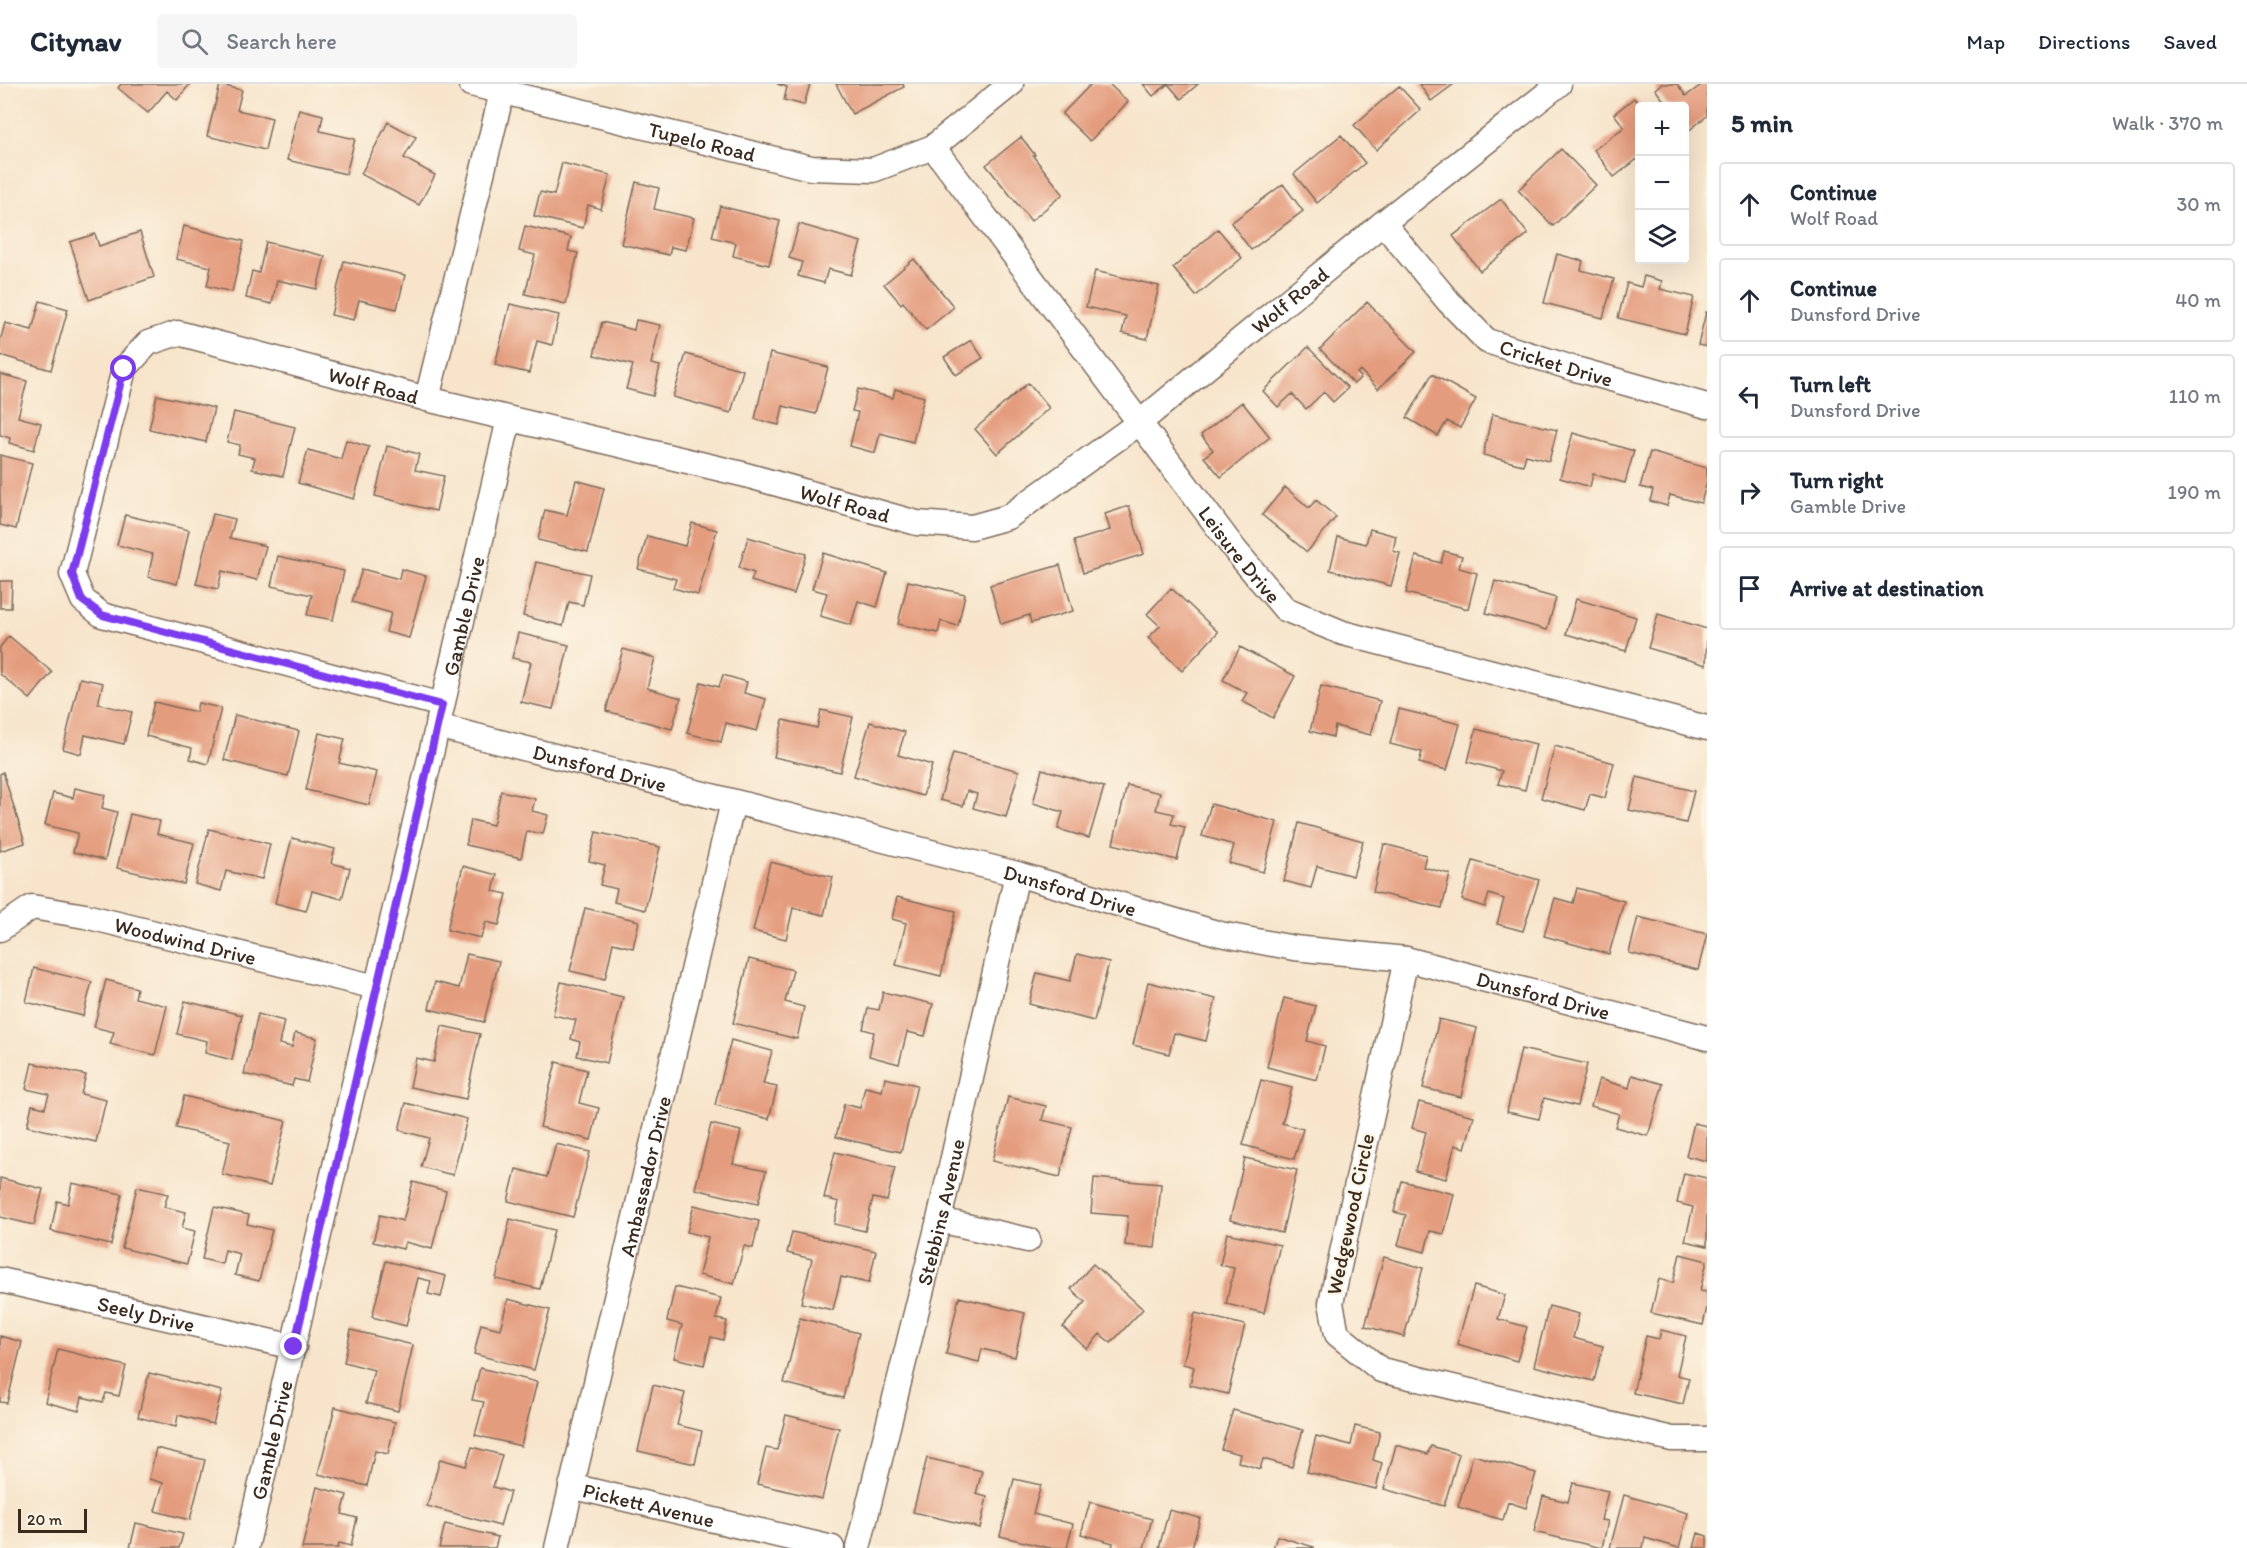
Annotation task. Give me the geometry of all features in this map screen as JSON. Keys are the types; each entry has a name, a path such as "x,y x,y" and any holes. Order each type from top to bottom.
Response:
{"street":[{"name":"Tupelo Road","path":"471,84 503,88 811,168 873,170 933,147 1011,84"},
{"name":"Wolf Road","path":"96,477 124,369 148,343 178,333 426,399 719,468 917,523 972,527 1008,517 1139,423 1383,223 1559,84"},
{"path":"426,399 503,88"},
{"name":"Leisure Drive","path":"933,147 1235,550 1285,609 1343,633 1707,728"},
{"name":"Cricket Drive","path":"1383,223 1449,302 1487,341 1572,368 1707,406"},
{"name":"Gamble Drive","path":"246,1548 509,419"},
{"name":"Dunsford Drive","path":"96,477 72,574 82,600 102,615 733,802 1017,874 1220,934 1294,948 1406,959 1707,1038"},
{"name":"Ambassador Drive","path":"556,1548 733,802"},
{"name":"Stebbins Avenue","path":"858,1548 939,1220 1017,874"},
{"name":"Woodwind Drive","path":"0,929 32,907 97,919 376,987"},
{"name":"Wedgewood Circle","path":"1406,959 1331,1303 1337,1334 1381,1370 1672,1439 1707,1439"},
{"path":"939,1220 1028,1240"},
{"name":"Seely Drive","path":"0,1280 294,1347"},
{"name":"Pickett Avenue","path":"571,1486 832,1548"}],"building":[{"path":"121,84 190,84 177,100 167,91 148,113 118,88"},
{"path":"777,84 810,84 804,105 784,100 787,87"},
{"path":"836,84 903,84 904,87 852,114"},
{"path":"1091,84 1109,84 1128,102 1090,141 1062,114"},
{"path":"1143,84 1168,84 1153,96"},
{"path":"1168,84 1198,84 1181,99"},
{"path":"1419,84 1454,84 1431,101"},
{"path":"1661,84 1677,84 1686,96 1700,86 1698,84 1707,84 1707,116 1689,130 1689,102 1665,102 1655,89"},
{"path":"220,85 242,90 237,110 272,118 265,150 207,136"},
{"path":"1399,86 1421,110 1376,150 1354,125"},
{"path":"1634,98 1638,102 1635,102 1635,161 1614,177 1594,150 1624,127 1614,114"},
{"path":"299,109 323,115 320,131 355,139 346,174 287,160"},
{"path":"388,122 416,137 404,158 435,175 419,205 361,174"},
{"path":"1341,135 1365,163 1317,203 1294,174"},
{"path":"1021,137 1063,194 1031,221 986,165"},
{"path":"1561,149 1596,185 1553,226 1518,190"},
{"path":"562,163 610,175 601,209 588,205 583,228 534,216 540,192 554,195"},
{"path":"636,182 659,188 654,209 694,218 686,250 671,247 669,255 621,244"},
{"path":"1283,184 1303,211 1251,250 1231,223"},
{"path":"1501,199 1528,234 1480,271 1453,236"},
{"path":"720,206 780,221 769,265 733,256 736,243 712,237"},
{"path":"799,224 861,242 851,275 828,269 824,283 798,276 802,262 789,258"},
{"path":"184,226 244,241 232,292 207,286 211,267 176,259"},
{"path":"525,226 571,237 568,251 578,253 566,304 525,294 535,255 519,251"},
{"path":"1218,229 1242,258 1196,296 1173,268"},
{"path":"140,232 154,277 89,300 70,242 95,234 99,246"},
{"path":"266,242 325,256 317,289 277,280 272,304 246,298 252,271 259,273"},
{"path":"1557,254 1583,261 1581,270 1614,279 1603,318 1544,303"},
{"path":"914,259 954,307 926,330 903,302 901,304 884,284"},
{"path":"344,261 405,275 397,309 359,300 354,320 331,315"},
{"path":"1095,271 1159,286 1147,339 1122,333 1126,316 1086,307"},
{"path":"1644,276 1662,281 1660,289 1694,297 1685,334 1618,318 1627,283 1641,287"},
{"path":"40,301 68,309 51,370 0,355 0,341 5,323 32,330"},
{"path":"1367,302 1416,352 1378,389 1360,370 1357,373 1361,377 1354,384 1320,349"},
{"path":"510,304 559,315 552,345 537,341 529,373 495,365"},
{"path":"1707,312 1707,347 1698,345"},
{"path":"636,320 660,325 651,364 660,366 653,396 626,389 633,365 594,355 602,322 634,330"},
{"path":"971,340 983,358 956,375 944,357"},
{"path":"1308,347 1348,388 1333,402 1324,392 1306,409 1292,394 1278,407 1263,391"},
{"path":"770,353 828,367 816,414 783,406 779,425 755,419"},
{"path":"686,354 743,370 731,413 673,397"},
{"path":"0,374 27,381 18,417 41,423 34,450 9,443 10,438 0,435"},
{"path":"1432,374 1476,399 1460,428 1447,421 1438,436 1407,418"},
{"path":"1028,383 1049,408 997,454 975,429"},
{"path":"858,389 893,398 895,389 924,397 913,442 880,433 875,453 850,446 858,412 852,411"},
{"path":"157,395 214,408 206,442 149,429"},
{"path":"1242,402 1270,437 1221,477 1204,457 1213,450 1201,435"},
{"path":"234,412 295,427 283,476 252,469 255,458 238,454 240,445 227,442"},
{"path":"1492,414 1557,430 1549,461 1526,455 1523,465 1483,455"},
{"path":"1573,433 1634,451 1625,483 1593,474 1590,487 1560,478"},
{"path":"346,440 369,447 354,499 298,483 308,450 341,459"},
{"path":"387,446 419,454 415,470 444,476 436,511 375,496"},
{"path":"1650,452 1707,468 1707,481 1701,503 1670,495 1667,506 1650,501 1653,490 1640,487"},
{"path":"0,455 32,463 16,529 0,525"},
{"path":"576,480 604,488 588,552 538,540 545,510 567,515"},
{"path":"1285,487 1309,508 1316,500 1336,517 1307,552 1262,515"},
{"path":"1129,506 1144,554 1083,573 1074,541 1110,530 1105,514"},
{"path":"213,514 235,519 230,538 266,546 257,580 222,571 218,589 196,584"},
{"path":"125,515 189,530 177,584 148,577 153,554 117,545"},
{"path":"692,523 717,530 698,595 673,588 676,579 638,569 647,536 685,546"},
{"path":"1370,529 1396,536 1393,551 1400,553 1391,586 1330,570 1338,537 1366,544"},
{"path":"748,537 806,554 794,594 751,581 754,573 739,568"},
{"path":"1444,551 1462,556 1459,568 1477,573 1468,609 1406,593 1416,556 1441,563"},
{"path":"823,553 887,573 877,607 858,601 851,625 820,616 827,593 812,589"},
{"path":"278,556 344,571 333,620 307,615 312,595 271,586"},
{"path":"536,562 590,574 583,605 569,602 563,626 523,616"},
{"path":"1060,565 1073,611 1031,623 1029,615 1001,624 990,585"},
{"path":"362,569 399,579 401,569 426,576 409,638 386,632 391,613 352,602"},
{"path":"0,581 12,581 11,608 0,608"},
{"path":"908,581 965,594 958,626 941,621 938,633 898,624"},
{"path":"1495,581 1556,598 1547,630 1486,613"},
{"path":"1171,588 1218,632 1182,671 1148,638 1160,626 1147,614"},
{"path":"1576,599 1636,617 1626,651 1566,634"},
{"path":"1658,614 1707,629 1706,665 1648,648"},
{"path":"518,633 569,645 553,709 521,702 531,662 512,658"},
{"path":"9,636 52,672 30,699 0,674 0,647"},
{"path":"1240,647 1295,676 1273,718 1242,701 1247,693 1223,680"},
{"path":"623,649 655,658 647,688 681,698 672,729 606,711"},
{"path":"723,675 747,682 744,693 766,699 757,731 726,723 721,742 687,733 701,682 719,687"},
{"path":"80,678 103,683 98,704 132,712 124,744 85,735 81,754 63,749"},
{"path":"1321,686 1380,701 1371,735 1335,726 1333,737 1310,731"},
{"path":"154,702 196,712 198,703 221,708 208,764 190,759 192,748 146,736"},
{"path":"1399,709 1460,724 1447,770 1419,763 1422,752 1390,744"},
{"path":"821,710 853,717 840,772 774,757 783,720 817,728"},
{"path":"235,715 299,731 288,776 224,760"},
{"path":"870,722 905,732 898,755 932,765 923,796 854,776"},
{"path":"1476,729 1536,744 1525,790 1498,784 1502,771 1468,762"},
{"path":"319,733 345,739 339,763 377,772 369,805 306,790"},
{"path":"1555,746 1614,763 1605,798 1590,794 1585,810 1541,798"},
{"path":"953,753 1019,771 1006,817 973,808 977,794 967,791 963,806 940,800"},
{"path":"1042,769 1104,787 1089,838 1058,829 1063,812 1033,803"},
{"path":"3,772 25,843 0,851 0,774"},
{"path":"1637,777 1694,791 1686,823 1629,810"},
{"path":"1127,785 1160,793 1156,810 1174,814 1171,824 1185,827 1177,860 1113,844"},
{"path":"75,788 105,795 102,808 117,812 105,860 73,852 78,833 45,825 53,793 73,798"},
{"path":"501,791 535,799 532,811 548,815 543,834 527,831 521,858 466,845 471,820 493,825"},
{"path":"1211,804 1277,822 1263,872 1229,863 1234,845 1202,836"},
{"path":"130,814 160,821 157,834 194,843 184,884 117,868"},
{"path":"1299,823 1363,841 1353,876 1317,866 1311,888 1284,881"},
{"path":"209,829 270,844 262,879 226,871 221,891 195,884"},
{"path":"596,832 660,847 645,910 614,902 617,889 600,885 605,865 589,861"},
{"path":"292,838 335,849 331,863 350,868 342,899 312,891 306,911 275,903"},
{"path":"1384,844 1426,855 1423,867 1450,874 1442,908 1373,892"},
{"path":"1473,861 1539,880 1523,931 1497,924 1504,899 1489,894 1485,907 1462,900"},
{"path":"770,862 833,877 824,915 793,908 786,939 753,931"},
{"path":"463,866 497,875 493,891 507,894 499,925 486,922 481,938 447,930"},
{"path":"1577,888 1624,901 1609,954 1544,936 1555,898 1573,903"},
{"path":"897,897 956,911 941,976 896,965 906,923 892,919"},
{"path":"585,908 639,921 633,948 613,943 605,979 570,971"},
{"path":"1638,917 1707,934 1698,970 1629,953"},
{"path":"467,954 499,961 484,1022 429,1009 435,982 459,988"},
{"path":"1077,954 1109,962 1094,1021 1029,1004 1037,973 1070,981"},
{"path":"749,959 793,970 785,1002 804,1007 797,1039 733,1023"},
{"path":"34,968 92,982 83,1016 26,1002"},
{"path":"106,980 137,988 135,998 167,1006 155,1055 110,1044 114,1032 94,1027"},
{"path":"561,982 623,997 607,1063 577,1056 580,1042 571,1039 576,1020 553,1015"},
{"path":"1148,982 1216,999 1206,1041 1174,1033 1169,1054 1133,1045"},
{"path":"883,992 933,1004 925,1036 907,1032 899,1064 869,1056 874,1032 863,1029 868,1008 879,1010"},
{"path":"1284,998 1316,1006 1307,1041 1325,1046 1317,1080 1267,1067"},
{"path":"185,1001 242,1015 232,1060 205,1053 207,1041 177,1034"},
{"path":"258,1014 284,1021 279,1044 292,1047 295,1033 317,1038 307,1082 294,1079 292,1086 244,1074"},
{"path":"1439,1019 1477,1028 1461,1097 1423,1088"},
{"path":"442,1026 480,1034 466,1099 410,1087 416,1058 434,1062"},
{"path":"731,1040 772,1051 763,1084 777,1087 769,1119 715,1105"},
{"path":"1521,1049 1587,1064 1577,1106 1544,1098 1539,1119 1507,1112"},
{"path":"556,1062 587,1070 579,1103 599,1108 591,1140 540,1127"},
{"path":"32,1063 86,1075 81,1094 106,1100 96,1142 27,1126 32,1105 45,1108 49,1094 26,1089"},
{"path":"1632,1075 1663,1084 1648,1136 1615,1127 1619,1114 1591,1106 1599,1079 1629,1088"},
{"path":"885,1078 917,1085 901,1152 836,1137 844,1104 860,1108 865,1087 882,1091"},
{"path":"1261,1080 1292,1088 1282,1123 1303,1129 1294,1159 1243,1145"},
{"path":"184,1096 286,1121 270,1186 222,1174 230,1141 176,1128"},
{"path":"1008,1097 1046,1106 1042,1120 1072,1127 1060,1177 992,1161"},
{"path":"1419,1102 1474,1116 1465,1148 1455,1145 1446,1179 1415,1171 1426,1132 1412,1128"},
{"path":"406,1103 467,1119 453,1175 421,1167 429,1138 399,1130"},
{"path":"1694,1123 1707,1126 1707,1161 1686,1156"},
{"path":"711,1124 741,1131 733,1164 766,1171 758,1204 695,1189"},
{"path":"556,1144 590,1152 573,1217 508,1201 516,1169 547,1177"},
{"path":"835,1152 895,1167 887,1201 873,1198 865,1231 834,1224 839,1202 824,1198"},
{"path":"1245,1158 1297,1170 1282,1233 1230,1220"},
{"path":"1684,1173 1707,1178 1707,1246 1685,1241 1693,1207 1677,1203"},
{"path":"0,1178 43,1189 34,1225 0,1217"},
{"path":"1094,1178 1161,1184 1155,1248 1125,1245 1128,1216 1091,1213"},
{"path":"1402,1181 1454,1194 1444,1234 1430,1231 1425,1252 1398,1245 1406,1215 1394,1212"},
{"path":"413,1182 446,1191 432,1249 405,1242 403,1249 373,1242 380,1215 403,1221"},
{"path":"72,1183 122,1194 111,1245 51,1231 57,1201 68,1204"},
{"path":"137,1187 168,1194 164,1207 186,1212 182,1228 195,1231 187,1264 122,1248"},
{"path":"694,1205 759,1221 753,1248 744,1246 734,1284 699,1275 708,1237 687,1232"},
{"path":"214,1207 249,1215 247,1224 272,1230 259,1281 235,1275 240,1254 225,1250 222,1264 202,1259"},
{"path":"510,1219 554,1230 540,1289 496,1279"},
{"path":"792,1232 876,1251 869,1283 841,1277 833,1310 801,1303 812,1259 787,1253"},
{"path":"1227,1233 1280,1245 1264,1313 1226,1304 1234,1268 1220,1265"},
{"path":"1680,1254 1707,1261 1700,1291 1707,1292 1707,1307 1703,1325 1651,1313 1659,1279 1673,1283"},
{"path":"1384,1257 1423,1268 1404,1337 1365,1326"},
{"path":"386,1261 446,1276 441,1297 428,1294 431,1281 418,1278 406,1326 372,1317"},
{"path":"1093,1264 1143,1309 1111,1343 1100,1334 1087,1349 1063,1327 1085,1302 1071,1289"},
{"path":"1474,1286 1505,1295 1498,1319 1527,1327 1517,1361 1457,1344"},
{"path":"675,1287 721,1298 716,1319 727,1321 723,1340 711,1337 704,1365 674,1358 682,1325 667,1321"},
{"path":"959,1297 1025,1313 1015,1357 982,1349 979,1362 946,1354"},
{"path":"508,1299 550,1310 534,1370 474,1354 481,1324 500,1329"},
{"path":"1549,1306 1579,1314 1573,1338 1603,1346 1594,1381 1534,1366"},
{"path":"1195,1313 1245,1325 1228,1394 1190,1385 1194,1367 1183,1364"},
{"path":"800,1318 859,1333 843,1398 784,1383"},
{"path":"351,1330 413,1345 398,1411 366,1403 374,1370 344,1362"},
{"path":"1661,1330 1686,1336 1677,1375 1689,1378 1683,1404 1633,1393 1646,1336 1659,1339"},
{"path":"0,1336 22,1342 7,1403 0,1402"},
{"path":"58,1349 126,1366 119,1396 106,1393 103,1402 82,1397 79,1411 45,1402"},
{"path":"480,1368 537,1382 521,1446 475,1435 484,1402 472,1400"},
{"path":"149,1373 222,1391 213,1424 178,1415 176,1427 138,1417"},
{"path":"653,1385 685,1393 677,1425 702,1431 695,1464 638,1451"},
{"path":"335,1407 395,1422 388,1454 375,1451 367,1486 318,1474"},
{"path":"1233,1410 1303,1430 1292,1467 1263,1459 1260,1469 1238,1462 1240,1454 1221,1449"},
{"path":"786,1415 839,1428 822,1499 757,1484 766,1448 777,1450"},
{"path":"1355,1426 1380,1432 1373,1460 1382,1463 1376,1489 1307,1472 1316,1436 1351,1445"},
{"path":"1396,1445 1428,1454 1431,1446 1459,1454 1444,1506 1384,1489"},
{"path":"472,1447 502,1455 493,1487 510,1492 500,1526 427,1506 440,1459 466,1466"},
{"path":"156,1448 205,1460 190,1520 155,1511 163,1483 149,1479"},
{"path":"1473,1455 1536,1473 1526,1508 1508,1502 1503,1520 1458,1507"},
{"path":"927,1458 982,1471 976,1494 987,1497 980,1528 913,1512"},
{"path":"1014,1479 1041,1485 1033,1514 1073,1524 1067,1548 1049,1548 1000,1536"},
{"path":"1573,1483 1608,1491 1601,1520 1608,1521 1602,1548 1534,1532 1543,1496 1568,1502"},
{"path":"317,1487 347,1495 342,1514 357,1518 351,1546 339,1543 338,1548 302,1548"},
{"path":"1624,1495 1688,1513 1679,1548 1645,1538 1643,1548 1610,1548"},
{"path":"1090,1502 1152,1519 1144,1548 1112,1548 1113,1543 1081,1534"},
{"path":"1169,1510 1200,1518 1192,1548 1159,1548"},
{"path":"136,1523 183,1534 179,1548 130,1548"},
{"path":"445,1524 498,1537 495,1548 439,1548"},
{"path":"1698,1533 1707,1536 1707,1548 1694,1548"},
{"path":"1277,1536 1314,1547 1314,1548 1273,1548"}],"route":[{"path":"124,369 72,574 82,600 102,615 442,705 294,1347"}]}
